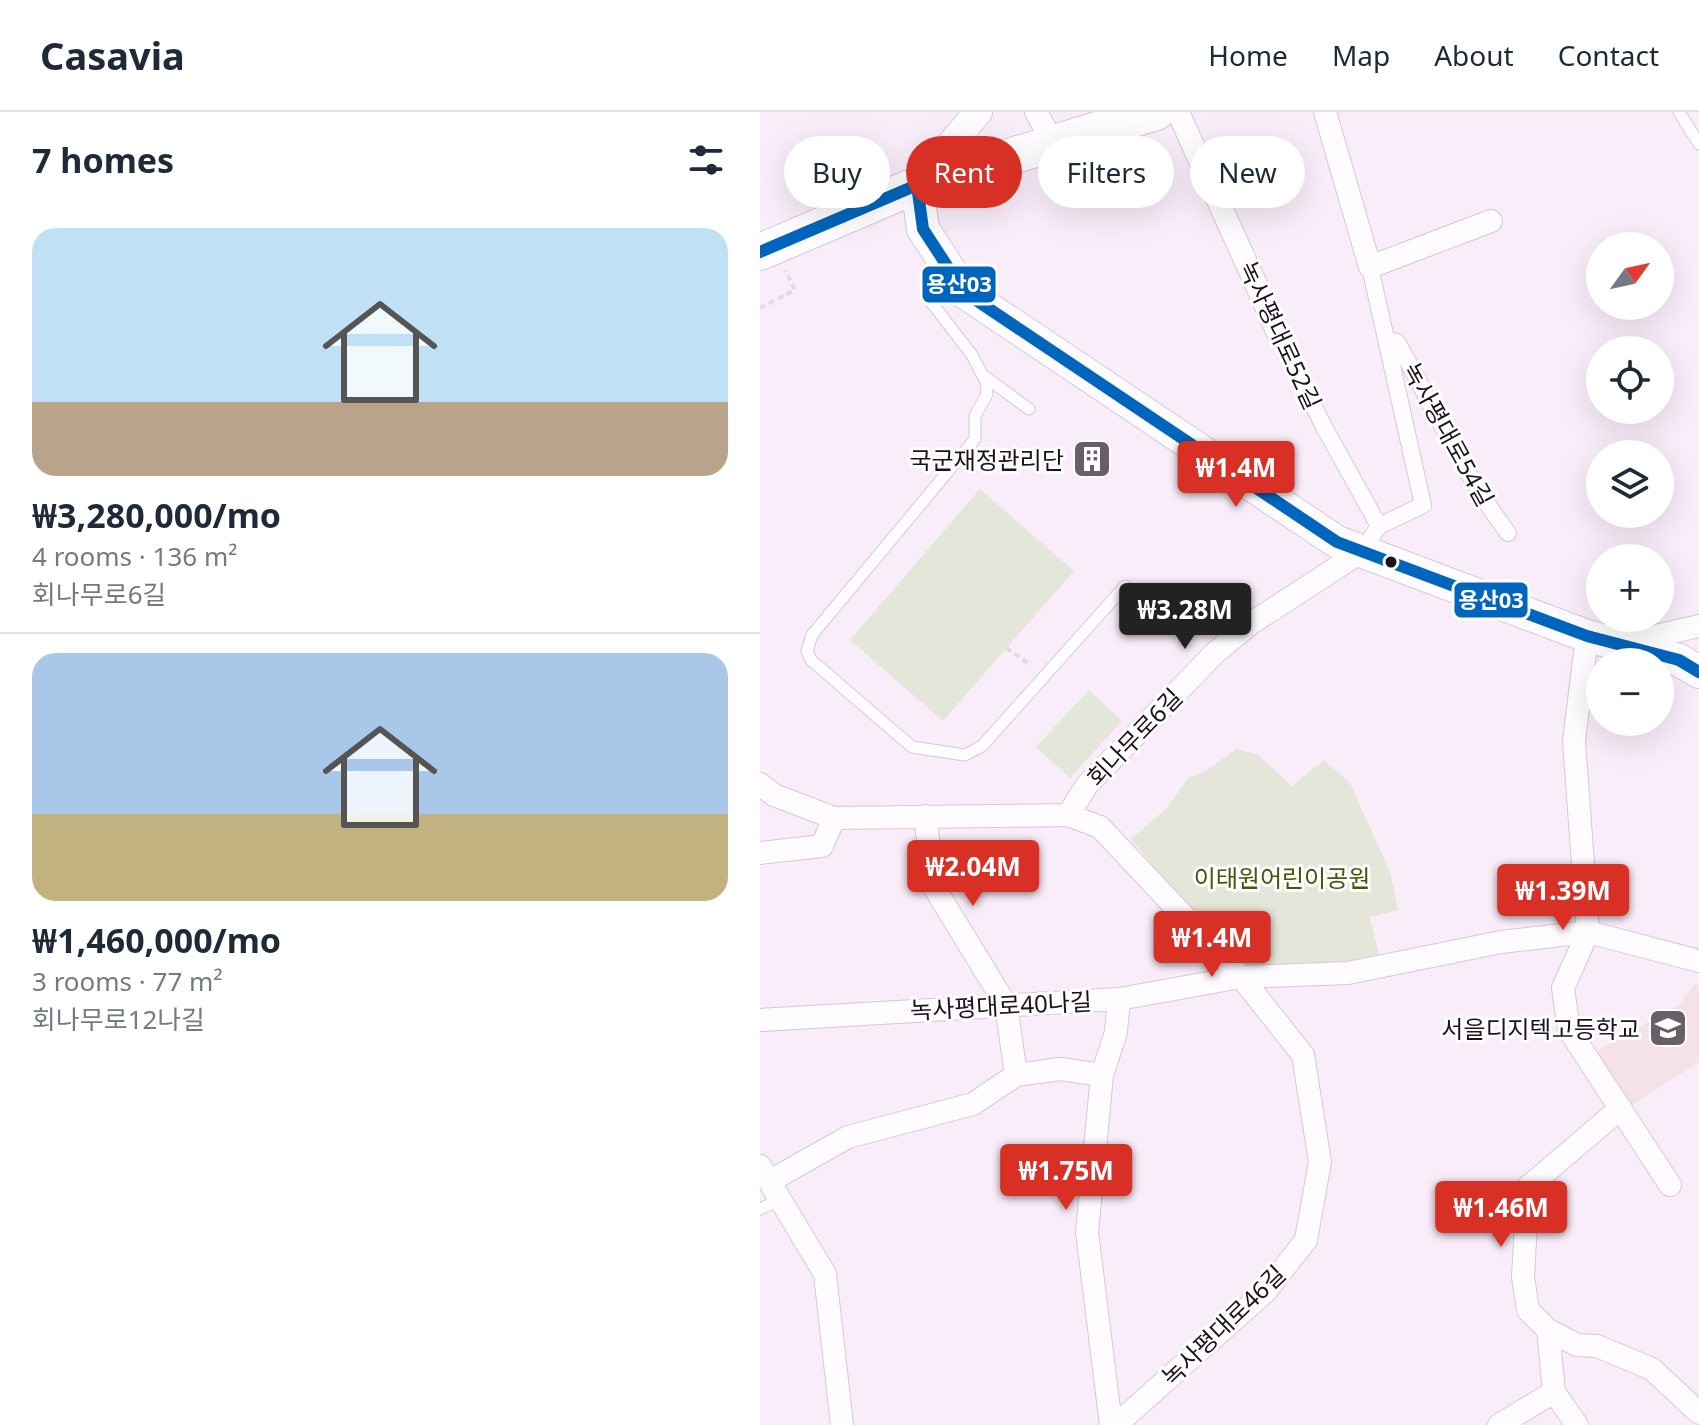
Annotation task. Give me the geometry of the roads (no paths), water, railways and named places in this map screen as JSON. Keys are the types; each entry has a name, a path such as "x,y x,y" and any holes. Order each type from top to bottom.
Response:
{"main road":[{"path":"1022,137 1044,127 1156,112"},
{"path":"760,252 906,190"},
{"path":"920,208 923,229 964,292 1337,542 1370,539 1587,636 1679,660 1699,672"}],"street":[{"path":"958,136 978,112"},
{"name":"녹사평대로52길","path":"1178,112 1370,539"},
{"name":"녹사평대로54길","path":"1325,112 1389,340 1423,505 1370,539"},
{"path":"1370,267 1491,221"},
{"name":"녹사평대로54길","path":"1389,340 1397,342 1466,463 1477,491 1508,533"},
{"name":"회나무로6길","path":"1068,815 1087,785 1215,653 1250,624 1370,539"},
{"path":"1622,644 1699,626"},
{"path":"1587,636 1574,741 1588,932 1563,988 1569,1030 1670,1185"},
{"name":"녹사평대로46길","path":"760,784 774,795 834,818 1068,815 1100,827 1241,977 1303,1055 1320,1162 1306,1240 1266,1291 1113,1425"},
{"path":"925,816 934,887 1006,1005 1016,1075"},
{"path":"760,853 822,846 834,818"},
{"path":"1588,932 1699,961"},
{"name":"녹사평대로40나길","path":"760,1020 1119,999 1241,977 1348,973 1501,942 1588,932"},
{"path":"1113,1425 1087,1232 1102,1075 1116,1032 1119,999"},
{"path":"842,1425 825,1274 771,1181 848,1137 973,1104 1016,1075 1060,1069 1102,1075"},
{"path":"1621,1108 1528,1187 1523,1277 1528,1310 1548,1330 1577,1345 1597,1346 1652,1369 1699,1413"},
{"path":"1548,1330 1554,1392 1577,1425"},
{"path":"1499,1425 1554,1392"}],"lane":[{"path":"1679,112 1699,144"},
{"path":"938,254 931,302 984,376 1029,409"},
{"path":"984,376 987,394 975,416 975,439 812,635 807,651 820,669 912,747 965,755 982,746 1125,586"},
{"path":"760,1209 771,1181"}],"place":[{"name":"국군재정관리단","path":"1092,459"},
{"name":"서을디지텍고등학교","path":"1668,1028"}],"park label":[{"name":"이태원어린이공원","path":"1282,877"}]}
